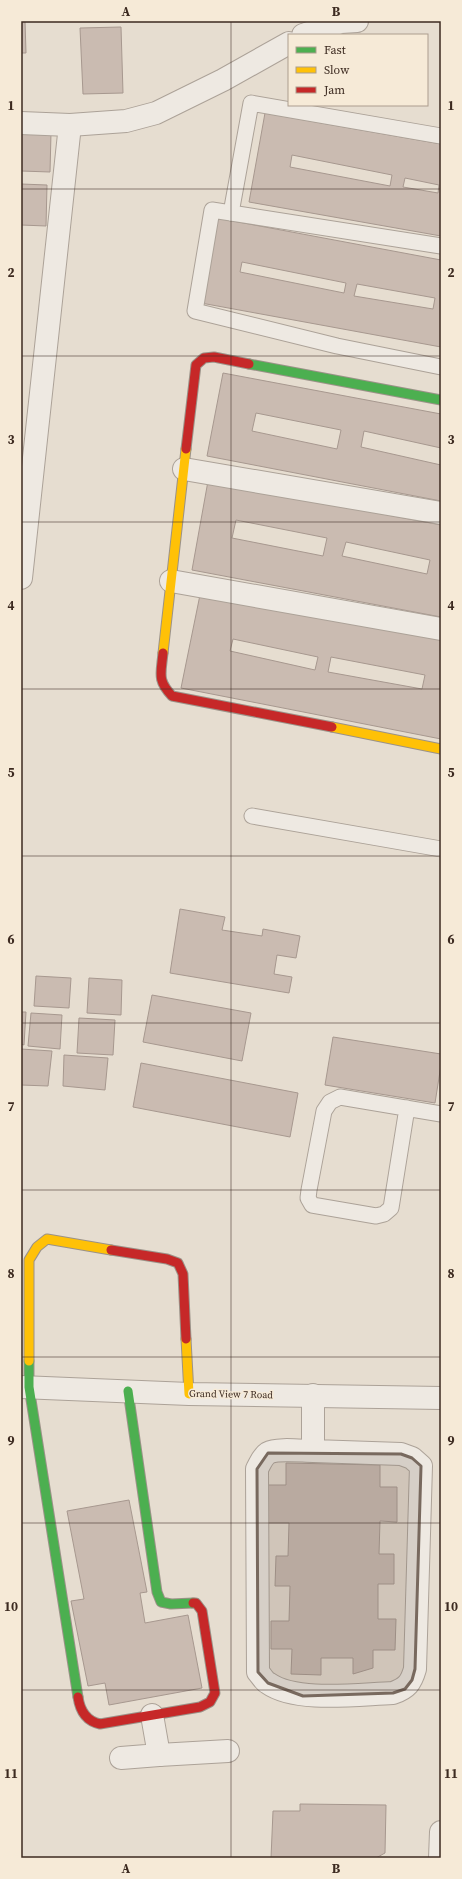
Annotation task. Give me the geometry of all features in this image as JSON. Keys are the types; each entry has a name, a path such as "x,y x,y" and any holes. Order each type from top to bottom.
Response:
{"street":[{"path":"306,34 341,22 357,21"},
{"path":"21,123 70,125 126,121 156,113 223,80 288,44"},
{"path":"21,578 70,125"},
{"path":"441,400 214,357 204,358 196,365 161,671 162,684 172,696 441,749"},
{"path":"184,469 441,513"},
{"path":"171,581 441,629"},
{"path":"128,1391 157,1592 162,1602 170,1605 189,1602 196,1603 202,1611 215,1693 210,1702 200,1707 100,1724 92,1723 85,1717 80,1708 25,1387 29,1260 37,1247 46,1239 168,1259 178,1263 183,1274 189,1394"},
{"name":"Grand View 7 Road","path":"25,1387 189,1394 441,1398"},
{"path":"313,1395 313,1451"},
{"path":"277,1451 313,1451 401,1454 412,1458 420,1466 415,1669 412,1680 405,1688 393,1693 303,1696 268,1683 258,1672 257,1469 262,1459 268,1454 277,1451"},
{"path":"152,1715 159,1755"},
{"path":"121,1758 228,1750"},
{"path":"440,1858 441,1832"}],"lane":[{"path":"231,213 251,103 441,136"},
{"path":"441,246 212,210 195,311 337,346 441,367"},
{"path":"252,816 441,849"},
{"path":"407,1108 391,1208 384,1214 376,1216 312,1205 308,1198 309,1190 324,1111 330,1102 340,1097 407,1108 441,1114"}],"highlighted area":[{"path":"268,1453 401,1454 412,1458 421,1466 415,1669 412,1680 405,1689 393,1693 303,1696 268,1683 258,1672 257,1469"}],"building":[{"path":"21,21 25,21 26,53 21,53"},
{"path":"121,27 123,93 83,94 80,28"},
{"path":"265,113 441,144 441,236 249,202","holes":["292,155 392,175 390,186 290,167","405,178 439,185 438,193 403,187"]},
{"path":"21,132 51,133 50,172 21,171"},
{"path":"21,184 47,185 46,226 21,225"},
{"path":"217,218 441,260 441,347 201,303","holes":["242,262 346,283 344,293 240,272","357,284 435,298 433,309 354,296"]},
{"path":"223,373 441,414 441,448 364,431 361,447 441,465 441,501 207,456","holes":["256,413 341,430 337,449 252,431"]},
{"path":"208,481 441,525 441,617 192,570","holes":["236,520 327,538 323,556 232,538","346,542 430,560 427,574 342,556"]},
{"path":"201,590 441,638 441,739 181,688","holes":["233,639 318,657 315,670 230,651","331,657 425,675 422,689 328,672"]},
{"path":"180,909 225,917 222,930 262,936 263,929 300,936 296,958 277,955 274,974 292,977 289,993 170,973"},
{"path":"36,976 71,978 69,1008 34,1006"},
{"path":"89,978 122,980 121,1015 87,1013"},
{"path":"152,995 251,1013 242,1061 143,1042"},
{"path":"21,1012 26,1012 24,1045 21,1044"},
{"path":"31,1013 62,1015 60,1049 28,1046"},
{"path":"79,1018 115,1020 113,1055 77,1053"},
{"path":"333,1037 441,1054 441,1065 435,1103 325,1085"},
{"path":"21,1049 52,1051 48,1086 21,1085"},
{"path":"64,1055 108,1058 105,1090 63,1086"},
{"path":"141,1063 298,1093 290,1137 133,1107"},
{"path":"286,1463 380,1465 380,1487 397,1487 397,1522 380,1521 379,1554 394,1554 394,1584 378,1584 378,1619 396,1619 395,1650 373,1650 373,1668 353,1674 353,1658 321,1658 321,1675 291,1674 292,1649 271,1649 271,1621 289,1621 290,1586 275,1586 276,1556 288,1556 289,1523 268,1523 268,1485 286,1485"},
{"path":"129,1500 147,1592 140,1593 145,1623 188,1615 202,1688 109,1705 105,1683 88,1686 71,1601 84,1599 67,1511"},
{"path":"300,1804 386,1805 385,1853 376,1858 271,1858 273,1811 300,1811"}],"traffic: fast":[{"path":"249,364 441,400"},
{"path":"29,1361 29,1387 78,1697"},
{"path":"128,1391 157,1592 161,1602 171,1604 193,1603"}],"traffic: slow":[{"path":"163,653 186,449"},
{"path":"332,727 441,749"},
{"path":"29,1361 29,1260 37,1247 47,1239 111,1250"},
{"path":"186,1339 189,1394"}],"traffic: jam":[{"path":"186,449 196,365 204,358 214,357 249,364"},
{"path":"163,653 161,672 162,681 172,696 332,727"},
{"path":"111,1250 167,1259 178,1263 183,1274 186,1339"},
{"path":"78,1697 80,1707 84,1715 95,1723 100,1724 200,1707 210,1702 215,1693 202,1611 196,1603 193,1603"}]}
